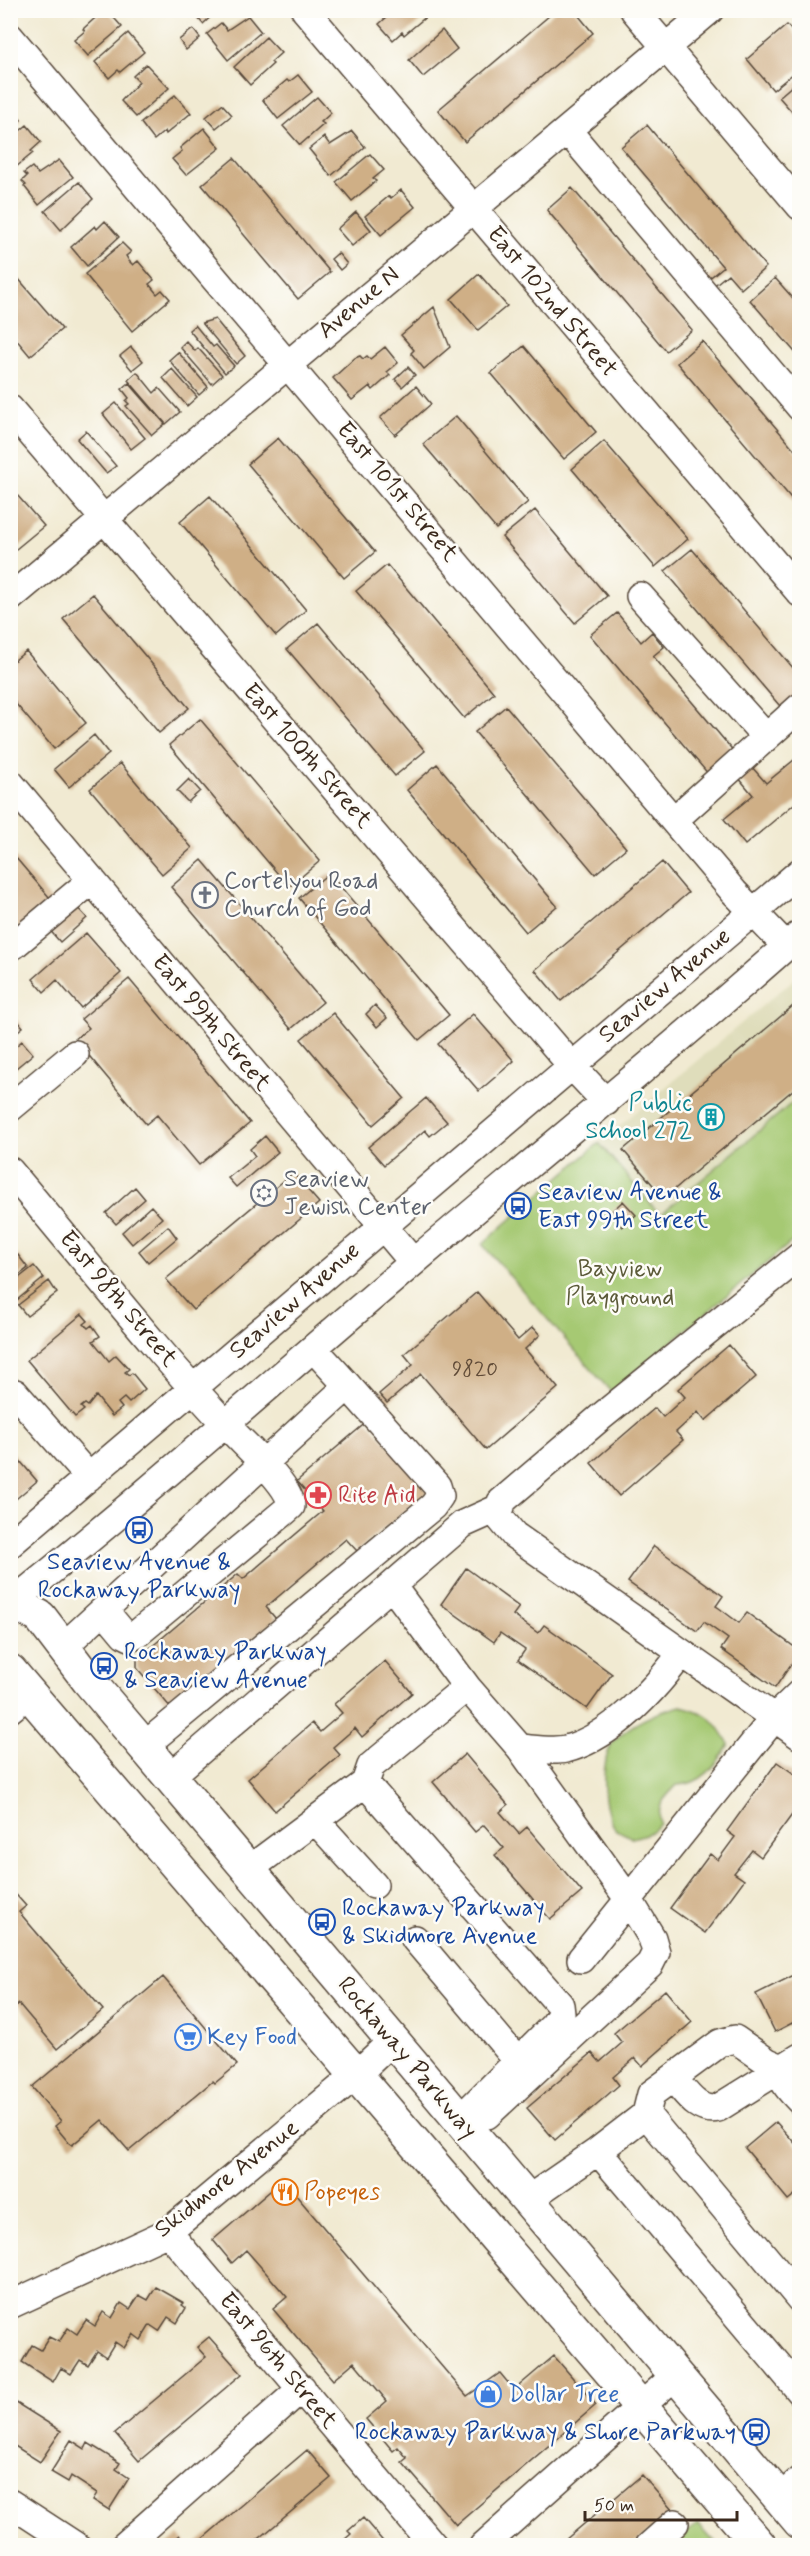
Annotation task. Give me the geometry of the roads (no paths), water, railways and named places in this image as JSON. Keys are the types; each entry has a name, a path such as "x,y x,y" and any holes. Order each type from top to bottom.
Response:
{"main road":[{"name":"Rockaway Parkway","path":"11,1602 40,1617 248,1870 676,2375 793,2500"},
{"name":"Rockaway Parkway","path":"17,1691 357,2074 760,2546"}],"street":[{"name":"East 102nd Street","path":"305,10 800,592"},
{"path":"634,10 800,206"},
{"name":"Avenue N","path":"10,598 710,10"},
{"name":"East 101st Street","path":"10,37 752,912 793,940"},
{"path":"568,131 800,406"},
{"name":"East 100th Street","path":"10,409 571,1065 606,1102"},
{"path":"639,596 765,736"},
{"path":"674,820 800,707"},
{"name":"East 99th Street","path":"10,783 413,1262"},
{"name":"Seaview Avenue","path":"10,1544 800,872"},
{"path":"10,941 14,945 92,880"},
{"name":"Seaview Avenue","path":"11,1602 226,1425 413,1262 606,1102 793,940"},
{"path":"10,1108 75,1054"},
{"name":"East 98th Street","path":"10,1171 194,1388 264,1464 291,1498 291,1506 138,1633 130,1637 124,1634 104,1610"},
{"path":"800,1257 602,1416 501,1502 499,1517 514,1535 800,1736"},
{"path":"144,1746 433,1506 440,1497 436,1486 314,1349"},
{"path":"63,1647 348,1386"},
{"path":"10,1397 15,1393 89,1477"},
{"path":"170,1777 463,1524 501,1507"},
{"path":"392,1586 467,1687 520,1748 629,1900 652,1938 656,1952 650,1964 464,2126"},
{"path":"520,1748 565,1749 593,1737 619,1720 661,1681 682,1653"},
{"path":"248,1870 366,1783 371,1766 467,1687"},
{"path":"581,1959 774,1718 800,1693"},
{"path":"366,1783 560,2005 561,2014 554,2025 517,2060 464,2126"},
{"path":"315,1820 374,1885"},
{"path":"415,1939 517,2060"},
{"path":"527,2200 646,2115 651,2094 720,2043 735,2039 768,2062 791,2062"},
{"name":"Skidmore Avenue","path":"10,2305 168,2232 357,2074 392,2041"},
{"path":"673,2078 701,2109 710,2110 718,2108 791,2062"},
{"path":"791,2062 782,2078 785,2085 800,2101"},
{"path":"646,2115 800,2299"},
{"path":"598,2151 800,2391"},
{"name":"East 96th Street","path":"168,2232 434,2546"},
{"path":"483,2546 676,2375"},
{"path":"124,2546 302,2388"},
{"path":"10,2503 76,2546"},
{"path":"649,2546 675,2523"}],"place":[{"name":"Cortelyou Road Church of God","path":"205,895"},
{"name":"Public School 272","path":"711,1117"},
{"name":"Seaview Jewish Center","path":"264,1193"},
{"name":"Seaview Avenue & East 99th Street","path":"518,1206"},
{"name":"Rite Aid","path":"318,1495"},
{"name":"Seaview Avenue & Rockaway Parkway","path":"139,1530"},
{"name":"Rockaway Parkway & Seaview Avenue","path":"104,1666"},
{"name":"Rockaway Parkway & Skidmore Avenue","path":"322,1922"},
{"name":"Key Food","path":"188,2037"},
{"name":"Popeyes","path":"285,2192"},
{"name":"Dollar Tree","path":"488,2394"},
{"name":"Rockaway Parkway & Shore Parkway","path":"756,2432"}],"park label":[{"name":"Bayview Playground","path":"620,1283"}]}
